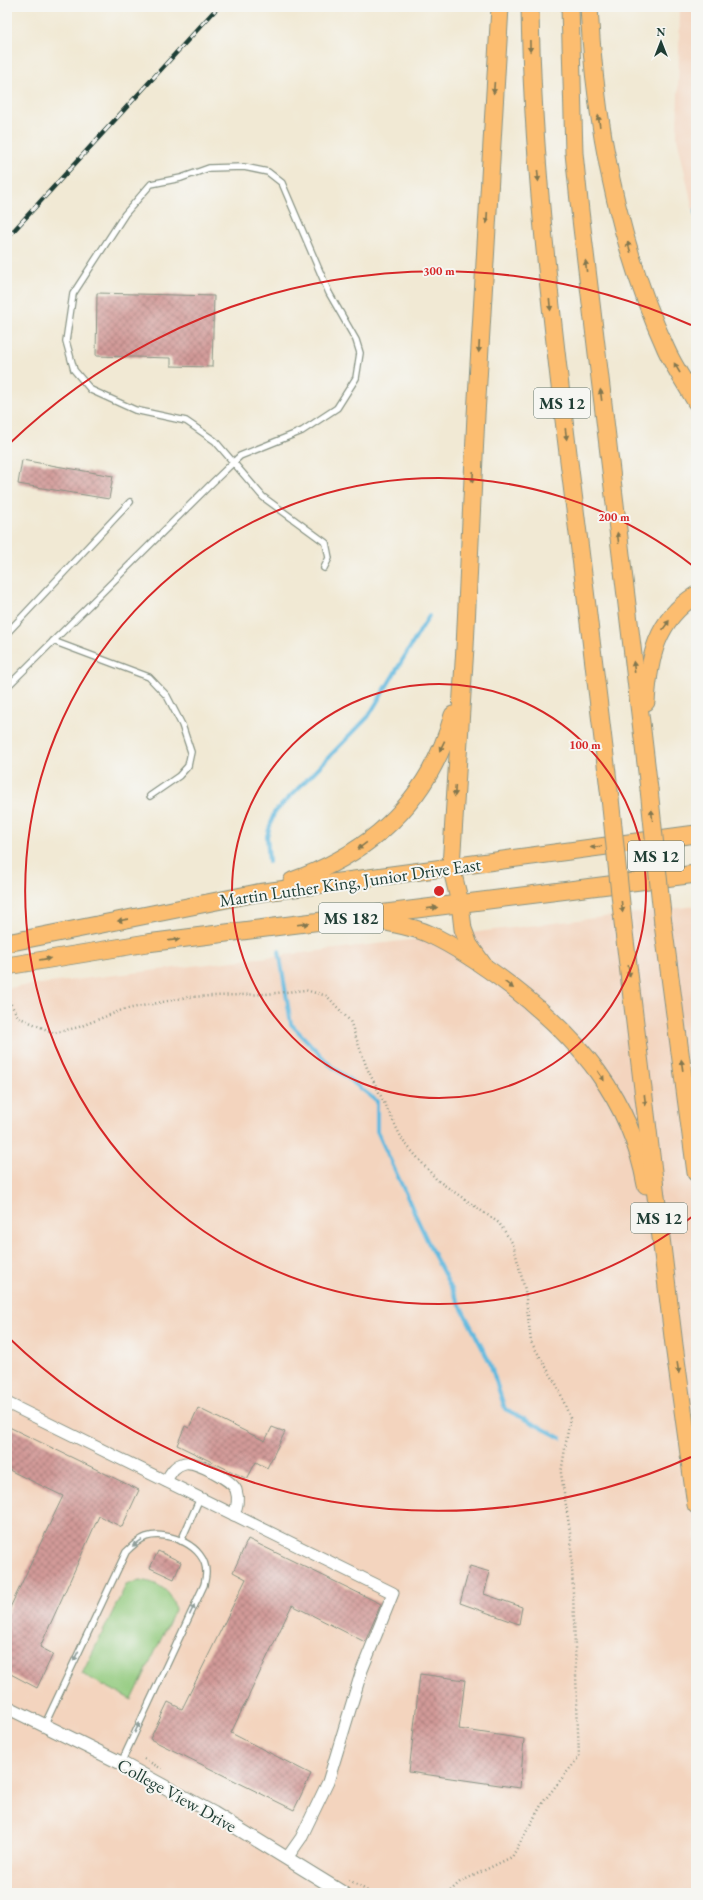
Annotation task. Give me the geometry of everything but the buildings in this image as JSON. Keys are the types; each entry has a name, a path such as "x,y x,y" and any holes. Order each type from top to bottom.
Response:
{"main road":[{"path":"484,966 469,945 463,929 460,903 451,866 465,647 476,407 500,7"},
{"name":"MS 12","path":"530,7 531,64 536,146 549,289 610,798 624,932 674,1345 696,1505"},
{"name":"MS 12","path":"570,7 574,153 580,211 649,789 663,924 696,1173"},
{"path":"590,7 595,92 604,149 616,202 644,297 667,350 696,402"},
{"path":"643,744 648,671 651,657 665,625 676,612 696,595"},
{"path":"257,893 320,871 362,847 390,823 417,793 432,766 447,736 462,682"},
{"name":"Martin Luther King, Junior Drive East","path":"7,943 257,893 696,834"},
{"name":"Martin Luther King, Junior Drive East","path":"7,966 147,943 696,874"},
{"path":"362,917 415,929 430,935 484,966 539,1008 573,1041 593,1064 618,1105 637,1151 644,1176 674,1345"}],"street":[{"path":"7,1403 393,1593 362,1670 328,1782 301,1838 287,1858"},
{"path":"166,1481 174,1468 186,1463 193,1463 228,1480 236,1489 238,1501 234,1515"},
{"name":"College View Drive","path":"7,1707 45,1724 213,1812 342,1893"}],"lane":[{"path":"7,687 232,463 240,456 302,431 337,408 356,378 360,353 356,340 329,293 282,184 268,172 244,167 209,168 180,178 151,184 125,214 73,294 66,341 74,370 91,390 135,410 186,422 215,441 232,463 263,497 326,542 329,558 324,568"},
{"path":"7,633 130,502"},
{"path":"53,641 149,677 167,696 182,725 192,752 188,766 179,776 150,796"},
{"path":"181,1541 200,1498"},
{"path":"45,1724 126,1552 136,1543 155,1535 172,1536 191,1545 202,1559 206,1571 204,1585 121,1764"}],"path":[{"path":"7,997 18,1017 54,1032 79,1027 122,1010 188,997 266,994 305,990 327,996 350,1021 367,1068 403,1141 437,1180 499,1223 513,1244 525,1290 531,1342 558,1387 570,1418 561,1473 571,1538 579,1758 543,1802 512,1857 460,1882 448,1893"}],"shaded area":[{"path":"680,7 696,7 696,224 677,137"},
{"path":"696,906 696,1893 7,1893 7,988"}],"green space":[{"path":"139,1580 158,1585 168,1593 174,1603 175,1610 132,1700 82,1674 126,1585"}],"waterway":[{"path":"269,862 267,836 274,813 368,717 429,616"},
{"path":"279,951 291,1024 329,1064 377,1101 377,1131 432,1251 490,1363 505,1409 561,1438"}],"railway":[{"path":"7,238 218,7"}]}
